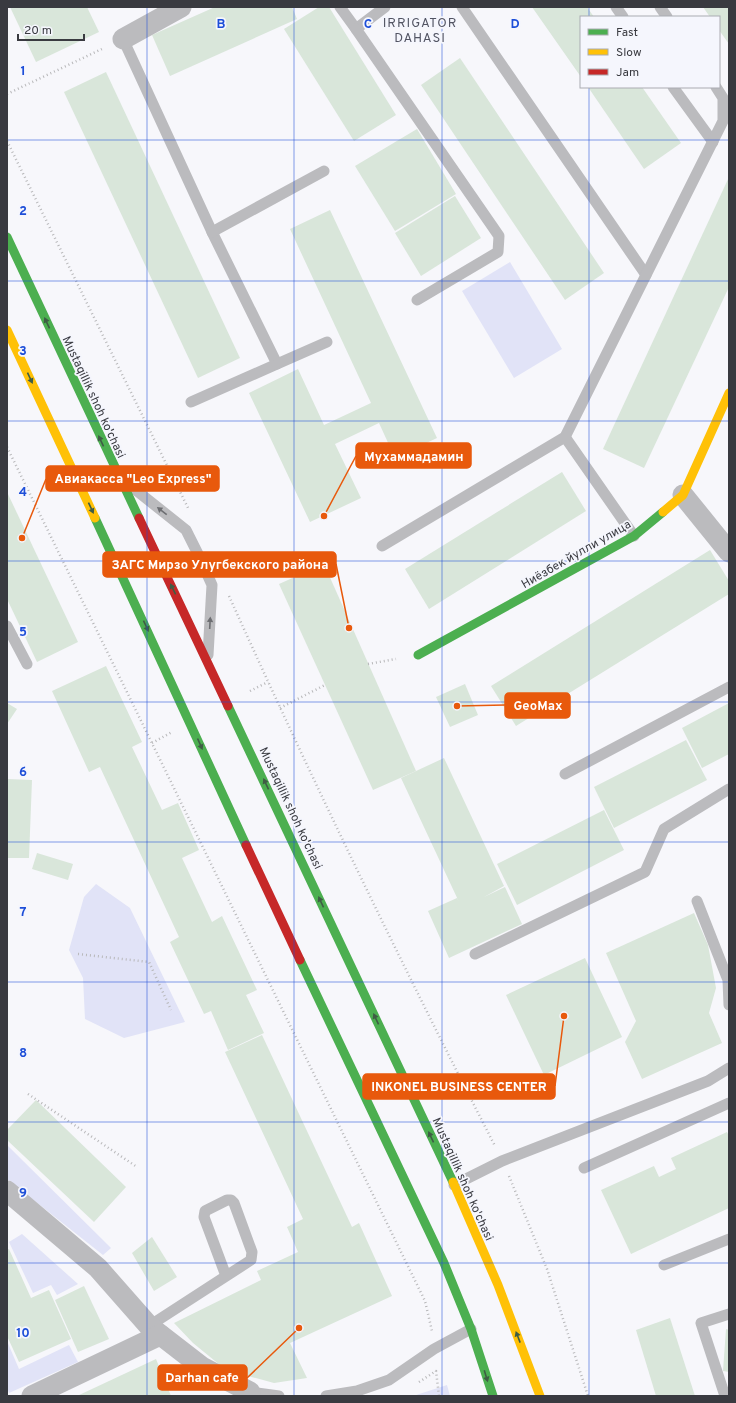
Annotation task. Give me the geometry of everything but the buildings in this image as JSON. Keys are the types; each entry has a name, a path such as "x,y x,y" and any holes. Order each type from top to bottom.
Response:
{"main road":[{"name":"Mustaqillik shoh ko'chasi","path":"7,237 118,476 208,662 454,1185 510,1317 540,1396"},
{"path":"7,330 178,696 267,891 444,1263 471,1329 492,1396"},
{"name":"Ниёзбек йулли улица","path":"418,655 634,536 683,495 729,393"}],"street":[{"path":"123,40 181,7"},
{"path":"683,495 729,552"},
{"path":"7,1190 98,1268 155,1331 202,1367 246,1394"},
{"path":"32,1396 155,1331"}],"lane":[{"path":"340,7 499,236 498,252 417,300"},
{"path":"356,29 385,7"},
{"path":"462,7 646,275"},
{"path":"616,7 622,16"},
{"path":"660,7 666,16"},
{"path":"123,40 212,232 277,364"},
{"path":"674,88 713,142"},
{"path":"382,546 565,437 723,121 723,98 717,88"},
{"path":"212,232 324,171"},
{"path":"191,402 327,342"},
{"path":"565,437 634,536"},
{"path":"118,476 186,530 192,542 212,585 208,662"},
{"path":"7,626 27,664"},
{"path":"565,774 729,688"},
{"path":"475,954 645,872 664,829 729,789"},
{"path":"697,901 728,980 729,1005"},
{"path":"454,1185 502,1161 708,1081 729,1068"},
{"path":"584,1168 729,1103"},
{"path":"155,1331 226,1276 251,1260 252,1257 239,1217 231,1200 227,1200 205,1212 204,1217 226,1276"},
{"path":"664,1265 729,1239"},
{"path":"725,1396 701,1323 729,1314"},
{"path":"326,1396 357,1391 389,1380 434,1349 471,1329"},
{"path":"246,1394 280,1396"}],"path":[{"path":"7,94 123,40"},
{"path":"7,141 191,513"},
{"path":"7,447 425,1301 432,1331"},
{"path":"227,591 280,708 420,1001 502,1161 547,1269 588,1396"},
{"path":"368,664 418,655"},
{"path":"250,691 268,682"},
{"path":"280,708 325,685"},
{"path":"78,954 149,962 171,1010"},
{"path":"28,1094 137,1168"},
{"path":"436,1371 439,1396"}],"shaded area":[{"path":"510,262 562,349 514,378 462,291"},
{"path":"96,884 130,908 185,1022 124,1038 85,1019 83,978 69,950 84,897"},
{"path":"7,1145 111,1248 103,1255 7,1179"},
{"path":"22,1234 78,1284 57,1295 51,1285 33,1293 9,1242"},
{"path":"7,1341 19,1369 69,1345 78,1362 9,1393 7,1388"},
{"path":"447,1385 450,1396 413,1396"}],"traffic: fast":[{"path":"7,237 139,518"},
{"path":"418,655 634,536 663,512"},
{"path":"95,518 246,845"},
{"path":"228,706 453,1182"},
{"path":"300,960 444,1263 471,1329 493,1396"}],"traffic: slow":[{"path":"7,330 95,518"},
{"path":"663,512 683,495 729,393"},
{"path":"453,1182 498,1285 540,1396"}],"traffic: jam":[{"path":"139,518 228,706"},
{"path":"246,845 300,960"}],"place":[{"name":"Мухаммадамин","path":"324,516"},
{"name":"Авиакасса \"Leo Express\"","path":"22,538"},
{"name":"ЗАГС Мирзо Улугбекского района","path":"349,628"},
{"name":"GeoMax","path":"457,706"},
{"name":"INKONEL BUSINESS CENTER","path":"564,1016"},
{"name":"Darhan cafe","path":"299,1328"}],"district":[{"name":"IRRIGATOR DAHASI","path":"420,30"}]}
